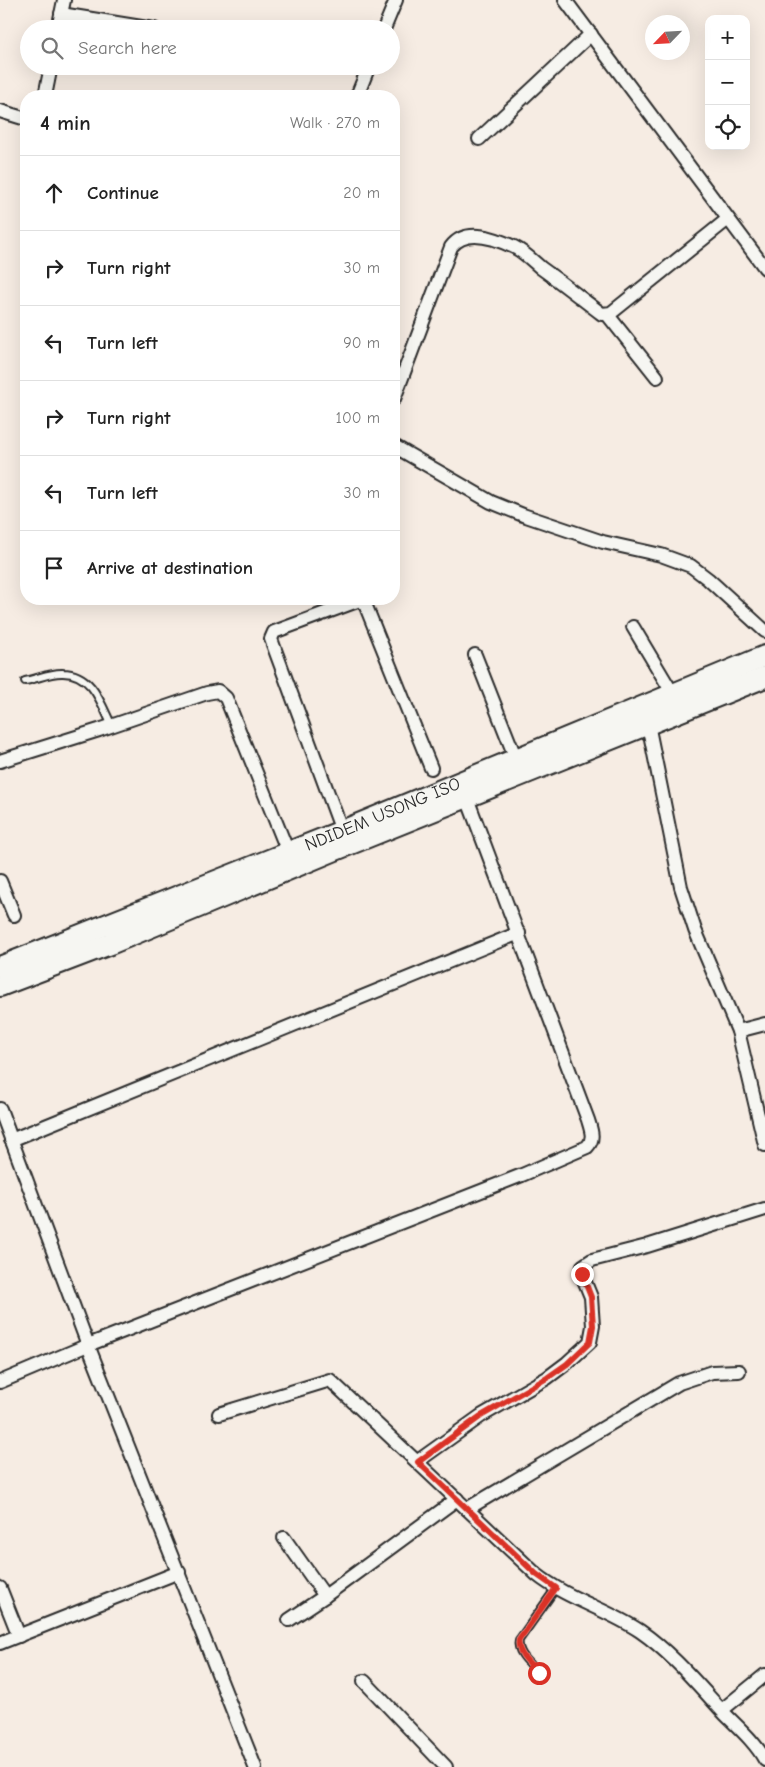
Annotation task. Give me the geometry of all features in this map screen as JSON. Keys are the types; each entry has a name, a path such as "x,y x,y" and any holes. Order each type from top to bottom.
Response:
{"highway":[{"name":"NDIDEM USONG ISO","path":"0,967 342,831 765,656"},
{"name":"NDIDEM USONG ISO","path":"0,986 110,944 333,851 765,677"}],"street":[{"path":"60,20 64,0"},
{"path":"388,20 396,0"},
{"path":"565,0 765,268"},
{"path":"61,14 98,20"},
{"path":"479,139 591,34"},
{"path":"46,90 49,75"},
{"path":"359,90 365,75"},
{"path":"0,111 20,118"},
{"path":"400,383 451,247 456,240 465,236 481,236 496,239 516,248 602,314 607,314 611,313 728,219"},
{"path":"607,314 657,377"},
{"path":"400,449 491,502 603,542 661,555 691,566 765,631"},
{"path":"342,831 271,639 274,632 347,605"},
{"path":"365,605 431,768"},
{"path":"633,627 673,694"},
{"path":"475,655 516,759"},
{"path":"0,761 218,691 226,698 288,852"},
{"path":"648,724 681,887 695,930 738,1030 765,1145"},
{"path":"0,1382 88,1345 522,1175 590,1144 592,1136 588,1120 467,798"},
{"path":"0,881 14,915"},
{"path":"11,1140 519,933"},
{"path":"738,1030 765,1024"},
{"path":"0,1109 88,1345 255,1767"},
{"path":"418,1462 481,1416 547,1378 567,1364 590,1342 593,1326 591,1297 582,1274 583,1266 592,1260 647,1246 765,1209"},
{"path":"467,1508 679,1384 712,1372 739,1371"},
{"path":"219,1414 330,1380 536,1574 556,1588 640,1632 673,1659 746,1736 765,1760"},
{"path":"289,1620 325,1596 457,1499"},
{"path":"284,1538 325,1596"},
{"path":"0,1643 178,1572"},
{"path":"0,1588 18,1636"},
{"path":"722,1710 765,1675"},
{"path":"364,1681 446,1767"}],"lane":[{"path":"25,682 61,672 78,674 92,687 112,726"},
{"path":"539,1673 521,1653 518,1646 519,1640 556,1588"}],"route":[{"path":"539,1673 521,1653 518,1646 519,1640 556,1588 536,1574 418,1462 481,1416 547,1378 567,1364 590,1342 593,1326 591,1297 582,1274"}]}
